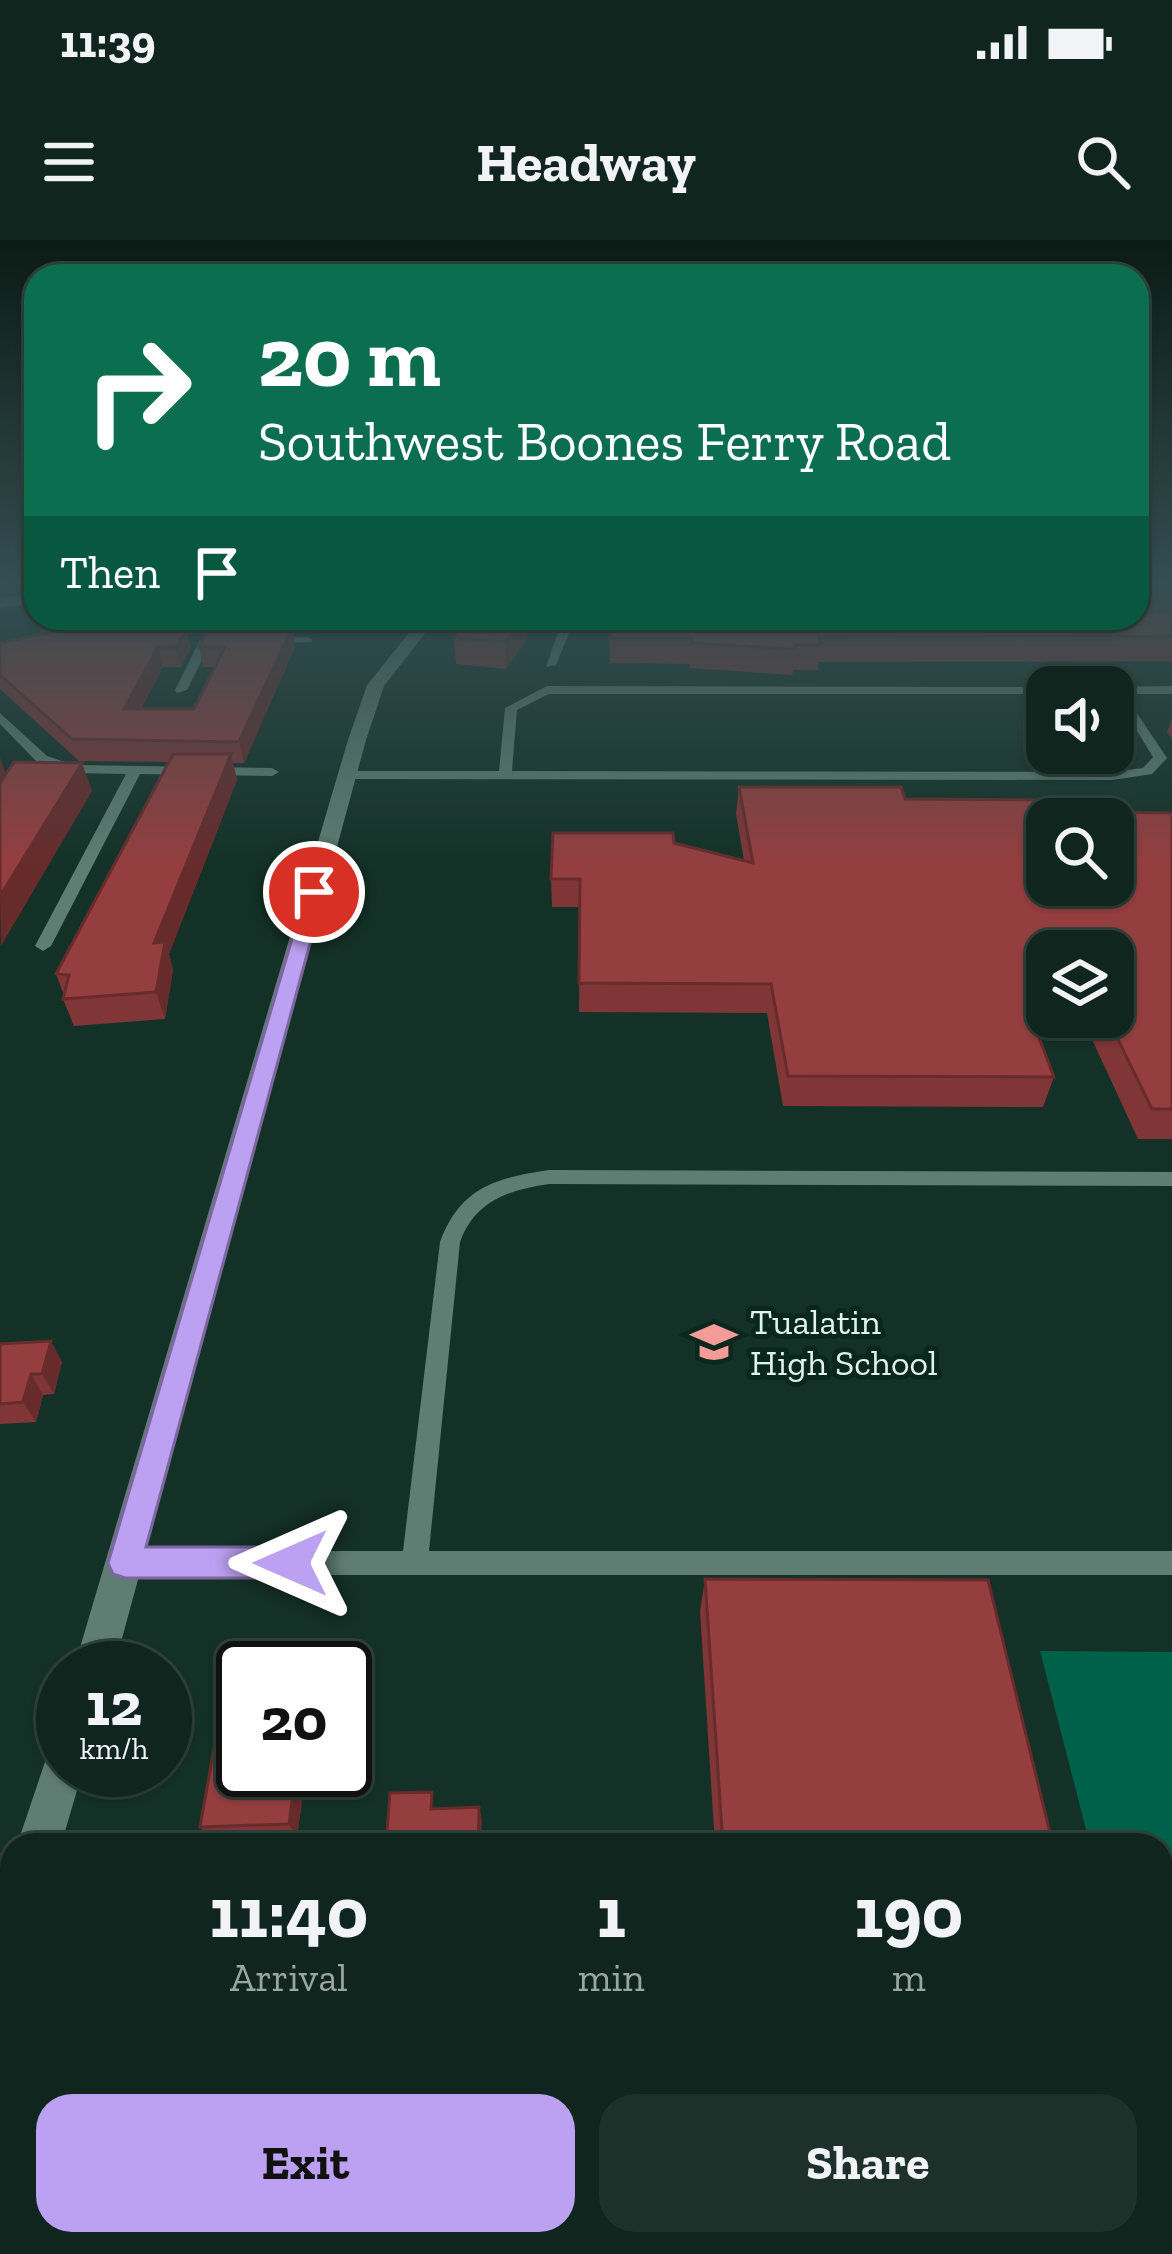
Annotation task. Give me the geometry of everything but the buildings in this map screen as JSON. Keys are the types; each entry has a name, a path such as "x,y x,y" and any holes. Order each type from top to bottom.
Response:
{"main road":[{"path":"102,1641 346,775 381,680"},
{"path":"44,1833 54,1797"}],"lane":[{"path":"182,690 187,680"},
{"path":"505,776 511,708 547,690 1026,690"},
{"path":"1134,690 1172,690"},
{"path":"0,717 42,759 73,769 272,772"},
{"path":"1134,720 1160,758 1147,771 1134,773"},
{"path":"44,946 134,772"},
{"path":"346,775 1126,774"},
{"path":"415,1563 450,1242 456,1219 504,1183 549,1177 1172,1179"},
{"path":"125,1563 1172,1563"}],"green space":[{"path":"1040,1651 1172,1652 1172,1833 1087,1833"}],"place":[{"name":"Tualatin High School","path":"714,1342"}],"route":[{"path":"291,1563 125,1563 314,892"}]}
